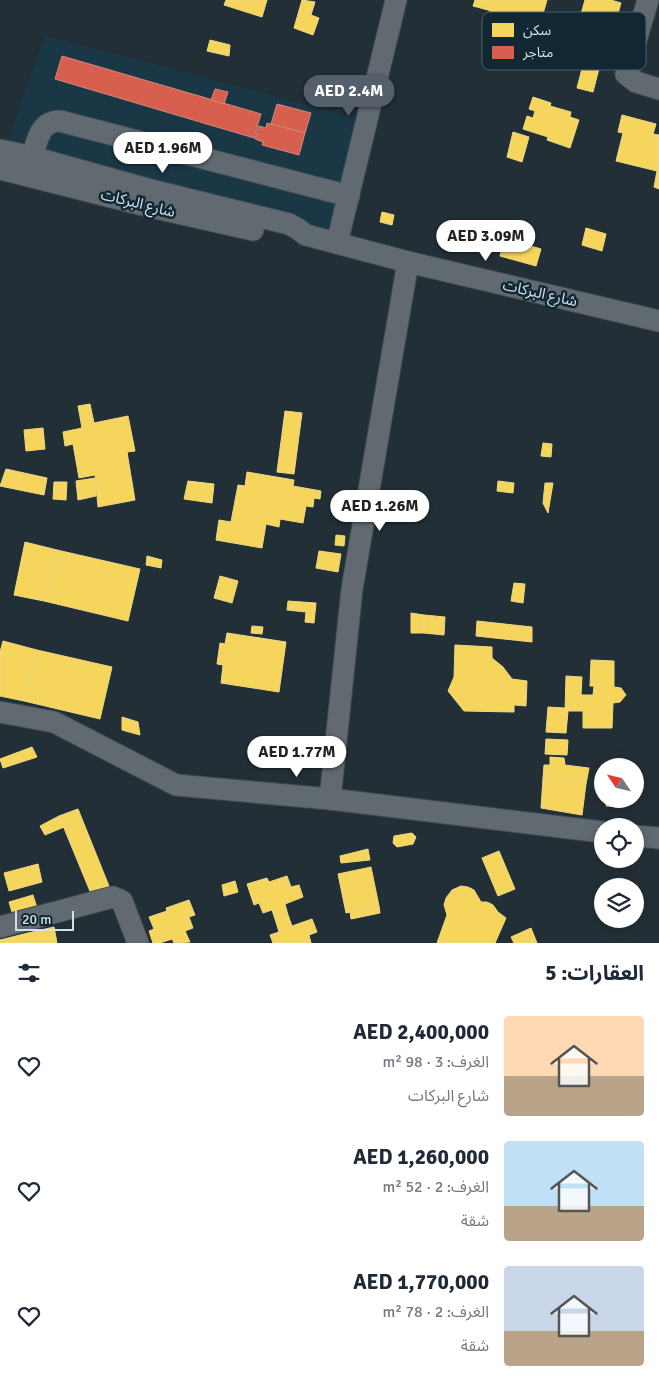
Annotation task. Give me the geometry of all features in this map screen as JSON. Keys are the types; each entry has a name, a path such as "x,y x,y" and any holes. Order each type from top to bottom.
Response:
{"street":[{"path":"337,243 396,0"},
{"path":"644,12 648,0"},
{"path":"627,70 626,74 636,82 659,89"},
{"path":"0,160 26,165 33,157 38,137 44,127 49,123 60,121 349,196"},
{"name":"شارع البركات","path":"0,150 289,224 306,236"},
{"name":"شارع البركات","path":"0,169 152,207 290,238 306,236 337,243 408,262 659,321"},
{"path":"330,799 352,589 408,262"},
{"path":"0,712 54,722 176,785 330,799 594,831"},
{"path":"644,837 659,838"},
{"path":"0,927 113,897 122,901 138,943"}],"shaded area":[{"path":"45,35 367,121 337,243 1,160"}],"building: سكن":[{"path":"226,0 267,0 262,17 224,5"},
{"path":"302,0 315,2 311,15 319,18 313,35 294,28"},
{"path":"475,0 547,0 544,12 492,12 473,6"},
{"path":"585,0 611,0 621,3 618,12 582,12"},
{"path":"210,40 230,45 229,56 207,51"},
{"path":"582,70 599,70 593,92 577,88"},
{"path":"533,97 551,103 550,106 571,112 570,117 579,120 570,148 547,140 548,137 523,129 527,116 533,118 535,111 529,109"},
{"path":"622,115 656,124 653,134 659,135 659,189 654,187 657,171 616,161 623,133 618,132"},
{"path":"513,132 529,137 522,162 507,157"},
{"path":"382,212 394,215 392,225 380,222"},
{"path":"586,228 606,234 602,251 582,245"},
{"path":"504,238 541,249 536,266 500,256"},
{"path":"90,404 94,423 128,416 135,451 127,452 135,500 98,507 95,475 79,478 73,444 65,446 63,432 82,428 78,406"},
{"path":"285,411 302,413 294,474 277,472"},
{"path":"43,428 45,449 26,451 24,430"},
{"path":"543,443 552,444 551,457 541,456"},
{"path":"6,469 47,478 44,495 0,486"},
{"path":"247,472 294,480 293,486 321,491 320,499 314,498 313,507 306,506 303,523 280,519 279,527 266,524 262,548 216,540 219,520 231,522 238,485 245,486"},
{"path":"95,478 96,496 78,500 76,481"},
{"path":"188,481 214,484 212,503 184,499"},
{"path":"498,481 514,483 513,493 497,491"},
{"path":"54,482 67,482 66,500 53,499"},
{"path":"545,483 553,483 548,513 543,503"},
{"path":"336,535 345,536 344,546 335,545"},
{"path":"25,542 57,550 54,559 59,560 54,578 51,576 44,601 14,595"},
{"path":"57,550 140,569 128,621 44,601 51,576 54,578 59,560 54,559"},
{"path":"319,551 341,554 338,572 316,568"},
{"path":"147,556 162,560 161,568 146,565"},
{"path":"220,576 238,581 232,603 214,598"},
{"path":"514,583 525,584 523,603 511,601"},
{"path":"288,601 316,603 314,623 305,622 306,612 287,610"},
{"path":"411,613 424,615 424,633 411,633"},
{"path":"424,615 445,617 444,635 424,633"},
{"path":"477,621 532,627 532,642 476,636"},
{"path":"252,626 263,627 262,634 251,633"},
{"path":"227,633 286,642 279,692 221,683 223,665 217,664 220,643 225,644"},
{"path":"3,641 37,650 24,701 0,696 0,652"},
{"path":"455,645 492,647 492,658 503,667 512,679 527,681 526,706 514,705 514,712 464,711 448,691 454,677"},
{"path":"37,650 112,667 100,719 24,701"},
{"path":"591,660 614,661 614,687 621,688 626,695 620,702 613,703 612,728 583,728 583,711 565,711 566,676 582,677 581,695 593,695 594,686 590,686"},
{"path":"548,707 565,708 565,711 568,711 566,733 546,732"},
{"path":"122,717 138,722 140,735 122,730"},
{"path":"546,739 568,740 567,755 545,754"},
{"path":"32,747 37,757 3,768 0,759"},
{"path":"550,757 564,758 565,765 589,768 586,784 543,778 544,765 550,765"},
{"path":"543,778 586,784 582,815 541,808"},
{"path":"78,809 113,896 94,901 59,816"},
{"path":"59,816 64,827 45,835 40,826"},
{"path":"412,833 416,837 413,844 397,847 393,843 394,836"},
{"path":"368,849 370,860 341,863 340,856"},
{"path":"499,851 515,889 498,896 482,858"},
{"path":"38,864 42,882 9,891 4,873"},
{"path":"371,867 379,906 346,913 338,874"},
{"path":"287,876 291,887 299,885 303,897 285,904 288,915 275,919 272,910 263,913 259,903 254,905 247,884 267,878 269,882"},
{"path":"235,881 238,892 224,896 222,885"},
{"path":"461,886 474,890 481,902 493,905 506,918 495,943 437,943 447,915 444,905 446,898 452,890"},
{"path":"33,895 38,911 14,919 9,902"},
{"path":"189,900 195,915 189,917 193,928 185,931 190,942 174,943 172,939 153,943 149,931 154,929 149,917 167,911 166,908"},
{"path":"379,906 380,913 351,919 350,912"},
{"path":"288,915 292,926 312,919 317,932 309,935 311,943 273,943 270,935 279,932 275,919"},
{"path":"54,927 57,943 30,943 28,933"},
{"path":"531,928 537,943 514,943 511,937"},
{"path":"28,933 30,943 0,943 0,940"}],"building: متاجر":[{"path":"62,56 261,114 254,138 55,79"},
{"path":"215,89 228,92 224,104 211,100"},
{"path":"277,104 311,113 305,133 271,124"},
{"path":"267,123 305,133 299,155 262,145 263,142 255,139 259,126 266,128"}]}
